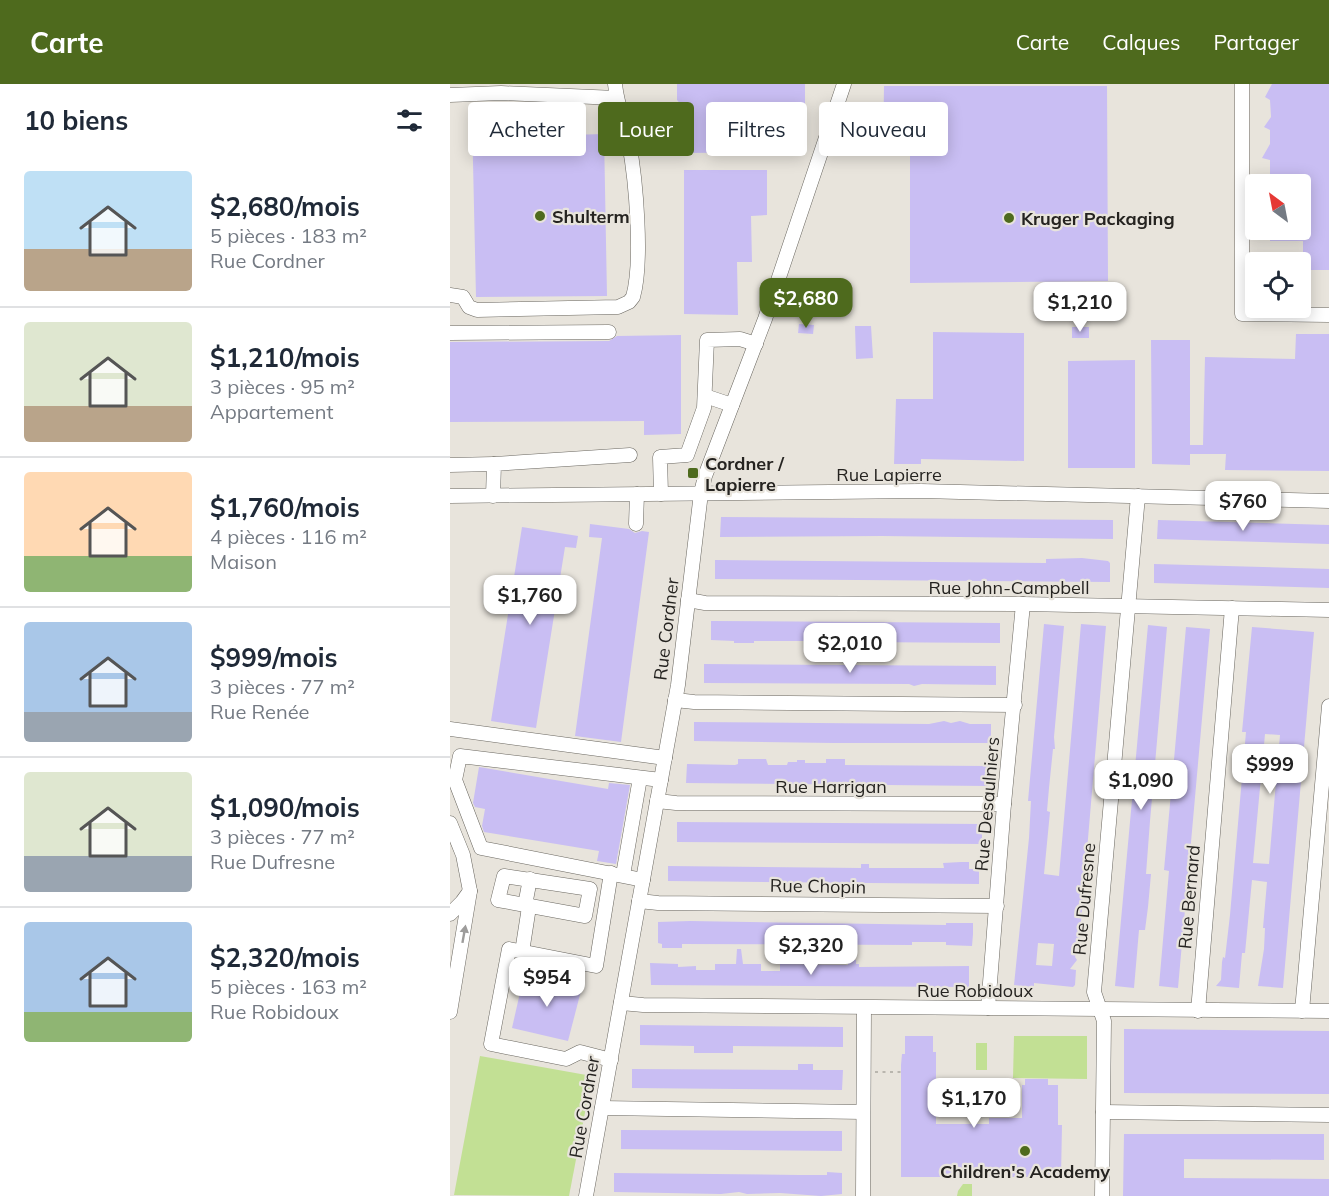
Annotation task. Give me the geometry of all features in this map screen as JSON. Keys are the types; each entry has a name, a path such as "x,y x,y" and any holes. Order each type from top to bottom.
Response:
{"street":[{"name":"Rue Cordner","path":"586,1196 675,700 701,493 756,344 844,84"},
{"path":"1242,84 1242,314 1329,315"},
{"path":"450,95 616,91 629,146 638,243 635,290 629,302 618,307 477,310 469,307 463,297 450,295"},
{"path":"450,333 609,332"},
{"path":"661,494 660,457 687,455 704,408 707,340 740,339 756,344"},
{"path":"705,396 732,405"},
{"path":"450,465 630,455"},
{"path":"493,496 494,464"},
{"name":"Rue Lapierre","path":"450,496 921,491 1329,501"},
{"path":"636,524 637,494"},
{"name":"Rue Dufresne","path":"1102,1196 1104,1021 1094,992 1138,496"},
{"name":"Rue John-Campbell","path":"688,600 705,603 1023,604 1329,610"},
{"name":"Rue Desaulniers","path":"988,1008 1023,604"},
{"name":"Rue Bernard","path":"1198,1011 1232,608"},
{"path":"675,700 1015,705"},
{"path":"1302,1011 1329,706"},
{"path":"450,729 664,758"},
{"path":"643,880 481,848 455,780 460,756 660,780"},
{"path":"611,1060 580,1052 566,1059 491,1044 509,949 596,966 606,904 617,874 640,778"},
{"name":"Rue Harrigan","path":"657,801 1004,804"},
{"path":"450,823 454,841 468,875 470,890 450,1012"},
{"path":"504,876 590,889 588,900 585,916 498,900 504,876"},
{"path":"522,952 529,907 526,900 530,879"},
{"path":"450,914 470,890"},
{"path":"588,900 606,904"},
{"name":"Rue Chopin","path":"639,901 997,906"},
{"name":"Rue Robidoux","path":"621,1003 864,1008 1329,1011"},
{"path":"863,1196 864,1008"},
{"path":"882,1008 893,1020"},
{"path":"602,1108 864,1112"},
{"path":"1103,1113 1329,1115"}],"path":[{"path":"874,1072 901,1072"}],"green space":[{"path":"1014,1036 1087,1036 1087,1079 1013,1078"},
{"path":"976,1043 987,1043 987,1070 976,1070"},
{"path":"480,1056 592,1076 569,1196 454,1195"},
{"path":"963,1184 972,1184 972,1196 957,1196"}],"building":[{"path":"677,84 805,84 805,102 706,102 706,153 694,153 694,102 677,100"},
{"path":"1272,84 1329,84 1329,270 1311,270 1311,252 1303,252 1303,241 1270,241 1311,240 1311,174 1270,174 1270,160 1262,158 1270,144 1270,130 1264,127 1271,117 1270,100 1265,97"},
{"name":"Kruger Packaging","path":"884,86 1107,86 1108,281 910,283 910,156 948,156 948,102 884,102"},
{"name":"Shulterm","path":"586,134 598,134 598,156 604,156 607,296 476,297 473,156 586,156"},
{"path":"684,170 767,170 767,215 751,216 752,262 737,262 738,315 684,314"},
{"path":"799,324 814,325 813,334 798,333"},
{"path":"855,326 871,326 873,358 856,359"},
{"path":"1072,327 1089,327 1089,338 1072,338"},
{"path":"933,332 1024,333 1024,461 921,459 921,464 894,464 896,399 933,399"},
{"path":"1296,334 1329,334 1329,471 1225,470 1226,454 1190,454 1190,465 1152,464 1151,340 1190,340 1190,445 1203,445 1205,357 1295,359"},
{"path":"681,335 681,434 644,435 644,421 450,422 450,342 609,341 617,336"},
{"path":"1135,360 1135,468 1068,468 1068,361"},
{"path":"721,517 1113,520 1113,539 882,536 720,537"},
{"path":"1158,520 1329,525 1329,544 1157,539"},
{"path":"590,524 629,529 635,533 649,532 621,742 575,736 602,538 589,537"},
{"path":"522,527 578,536 576,548 565,547 536,728 491,721"},
{"path":"1082,558 1108,561 1110,563 1110,582 715,579 715,560 1046,563 1046,559"},
{"path":"1154,564 1329,569 1329,588 1154,583"},
{"path":"711,621 1000,623 1000,643 852,642 852,646 842,646 843,641 734,643 734,641 711,640"},
{"path":"1044,624 1064,626 1054,737 1055,749 1053,749 1047,811 1050,812 1044,874 1059,876 1081,624 1106,626 1079,945 1075,957 1077,960 1070,969 1076,970 1073,987 1034,983 1034,987 1014,985 1029,838 1031,801 1028,801","holes":["1038,943 1054,944 1052,966 1036,965"]},
{"path":"1148,625 1167,627 1146,874 1151,874 1148,907 1145,930 1139,930 1134,988 1115,986"},
{"path":"1186,627 1210,629 1178,988 1159,986 1169,871 1164,870"},
{"path":"1252,627 1314,632 1283,988 1258,986 1264,949 1265,928 1263,928 1267,882 1252,880 1239,988 1216,986 1221,980 1230,915 1246,732 1242,732","holes":["1265,734 1280,735 1269,864 1253,863"]},
{"path":"704,664 996,666 996,685 704,683"},
{"path":"944,721 991,724 991,743 694,741 694,722 929,724"},
{"path":"738,759 766,759 768,765 787,765 788,762 797,762 797,760 805,760 805,763 826,763 826,759 845,759 845,765 987,766 987,786 686,783 687,764 735,765 738,764"},
{"path":"479,767 608,789 609,783 630,785 616,864 597,861 599,851 484,832 482,826 485,809 475,807 473,803"},
{"path":"677,822 982,824 982,844 677,842"},
{"path":"969,862 969,869 979,869 979,884 668,881 668,866 861,868 861,864 869,864 869,868 944,868 943,863"},
{"path":"658,922 946,925 946,923 973,923 973,934 972,946 946,945 946,942 912,942 912,945 682,944 682,948 662,948 662,944 658,943"},
{"path":"737,949 741,949 743,964 761,964 761,971 780,971 780,964 848,965 848,960 856,960 859,967 969,966 969,987 651,985 650,963 678,964 678,967 696,966 696,970 715,970 715,964 736,964"},
{"path":"524,975 582,987 568,1041 512,1028"},
{"path":"640,1025 843,1027 843,1047 733,1046 733,1053 694,1053 694,1046 640,1045"},
{"path":"1124,1029 1329,1031 1329,1094 1124,1093"},
{"path":"905,1036 933,1036 933,1052 936,1052 936,1124 989,1124 989,1118 1022,1118 1022,1085 1025,1085 1025,1079 1048,1079 1048,1085 1058,1085 1058,1125 1062,1125 1061,1177 901,1177 901,1065 902,1054 905,1054"},
{"path":"798,1064 813,1064 813,1070 843,1070 842,1090 632,1088 632,1069 798,1070"},
{"path":"621,1130 842,1131 842,1151 621,1149"},
{"path":"1124,1134 1324,1134 1324,1160 1184,1159 1184,1178 1329,1179 1329,1196 1123,1196"},
{"path":"827,1172 842,1173 842,1194 821,1196 739,1192 721,1194 614,1192 614,1173 827,1175"}],"place":[{"name":"Shulterm","path":"540,216"},
{"name":"Kruger Packaging","path":"1009,218"},
{"name":"Cordner / Lapierre","path":"693,473"},
{"name":"Children's Academy","path":"1025,1151"}]}
